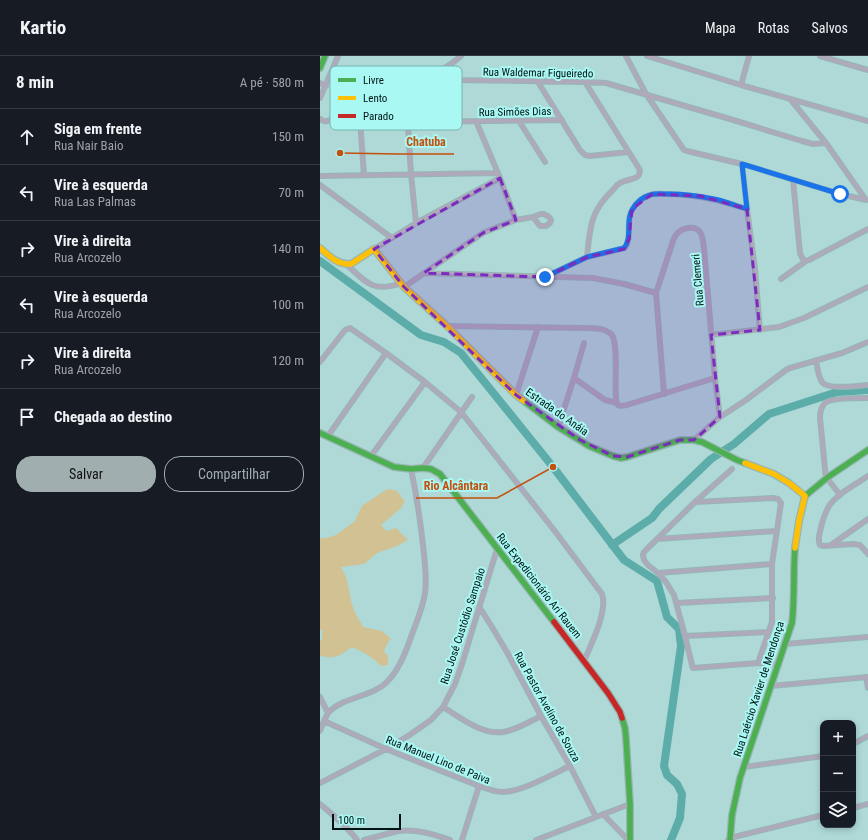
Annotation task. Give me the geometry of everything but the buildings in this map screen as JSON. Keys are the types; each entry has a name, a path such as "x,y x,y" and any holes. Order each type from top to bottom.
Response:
{"main road":[{"path":"320,68 325,56"},
{"path":"320,248 342,265 351,264 374,249"},
{"name":"Estrada do Anáia","path":"374,249 403,285 447,326 516,395 558,427 589,446 622,458 680,440 694,440 702,442 737,460 774,474 805,496"},
{"name":"Rua Expedicionário Ari Rauem","path":"320,433 394,467 430,469 440,474 584,661 614,702 623,719 626,738 630,804 629,840"},
{"path":"805,496 868,450"},
{"name":"Rua Laércio Xavier de Mendonça","path":"729,839 731,815 744,767 793,618 796,538 805,496"}],"street":[{"path":"334,66 338,56"},
{"path":"448,66 461,56"},
{"path":"626,56 646,94 684,150 742,164 840,194 867,200"},
{"path":"647,56 868,122"},
{"path":"741,85 749,56"},
{"path":"820,56 868,70"},
{"path":"320,98 330,76"},
{"name":"Rua Waldemar Figueiredo","path":"462,80 585,82 606,84 646,94 813,144 826,143"},
{"path":"538,82 562,120"},
{"path":"585,82 640,170 638,176 620,183 597,208 591,227 587,257"},
{"path":"320,83 326,86"},
{"path":"790,99 826,143 867,200"},
{"path":"320,119 323,121 330,120"},
{"name":"Rua Simões Dias","path":"462,121 562,120 580,150 588,156 628,152"},
{"path":"476,121 516,220"},
{"path":"519,121 545,162"},
{"path":"361,130 364,175"},
{"path":"408,130 416,223"},
{"path":"742,164 755,269 760,330"},
{"path":"320,176 411,174 499,175"},
{"path":"374,249 499,175"},
{"path":"793,180 800,253 802,258 807,261"},
{"path":"320,185 392,238"},
{"path":"545,277 587,257 624,248 629,240 629,217 632,209 639,201 652,194 700,196 716,199 747,209"},
{"path":"347,265 374,286 403,285 424,273 483,233 516,220 533,217"},
{"name":"Rua Clemeri","path":"656,293 674,238 678,232 686,228 700,231 704,248 715,378 720,417"},
{"path":"781,279 807,261 868,229"},
{"path":"424,273 593,278 624,284 656,293 664,394"},
{"path":"711,335 779,327 804,318 868,286"},
{"path":"447,326 603,329 612,335 614,344 617,403"},
{"path":"516,395 538,327"},
{"path":"320,362 322,356 345,330 350,328 425,382 461,412 554,530 602,594 604,602 597,632 584,661"},
{"path":"694,440 720,417 746,400 786,370 842,353 868,342"},
{"path":"558,427 584,343"},
{"path":"328,436 386,353"},
{"path":"816,360 820,378 825,385 868,385"},
{"path":"574,378 605,400 623,406 715,378"},
{"path":"371,456 425,382"},
{"path":"423,468 472,397"},
{"path":"840,495 827,479 820,418 821,410 824,404 830,400 868,398"},
{"path":"320,731 328,713 335,707 374,690 386,683 399,665 419,615 425,595 426,576 420,518 411,469"},
{"path":"732,469 649,546 644,552 644,560 671,588 677,603 693,668 758,663 778,664"},
{"path":"868,476 840,495 830,505 824,515 819,536 821,546 856,544 862,546 868,554"},
{"path":"695,502 773,498 780,501 781,506 772,564 772,622 758,663"},
{"path":"831,545 868,519"},
{"path":"657,539 776,531"},
{"name":"Rua José Custódio Sampaio","path":"320,783 386,749 419,729 443,708 455,684 480,608 497,549"},
{"path":"658,573 772,564"},
{"path":"677,603 773,598"},
{"name":"Rua Pastor Avelino de Souza","path":"480,608 508,654 570,766 596,817"},
{"path":"685,636 769,632"},
{"path":"785,644 868,637"},
{"path":"771,686 867,677 868,688"},
{"path":"320,697 328,713"},
{"path":"443,708 483,730 492,733 511,730 541,716"},
{"name":"Rua Manuel Lino de Paiva","path":"324,721 386,749 494,791 512,792 570,766"},
{"path":"856,742 868,736"},
{"path":"744,767 820,756"},
{"path":"462,840 479,786"},
{"path":"320,804 352,832 357,840"},
{"path":"536,840 630,804"},
{"path":"856,807 868,804"},
{"path":"603,814 629,840"},
{"path":"729,839 820,816"},
{"path":"364,840 404,831 429,833 450,840"}],"highlighted area":[{"path":"500,178 516,220 483,233 424,273 545,277 587,257 624,249 629,239 632,209 652,194 701,196 747,209 760,330 711,335 720,417 694,440 680,440 627,457 613,456 580,440 516,395 404,287 374,249"}],"shaded area":[{"path":"389,489 397,491 405,502 400,509 381,525 386,531 396,528 408,540 397,546 377,553 364,564 341,567 346,578 354,610 363,627 382,631 391,639 384,651 388,656 388,665 381,666 368,655 352,647 344,653 334,657 320,656 322,630 320,629 320,538 336,535 354,522 362,506"}],"waterway":[{"path":"320,261 421,335 444,342 461,353 553,467 624,560 657,581 667,617 679,629 681,646 664,766 667,775 677,784 682,794 680,818 671,840"},
{"path":"612,545 652,518 659,509 711,459 734,444 769,414 837,392 868,390"}],"traffic: fast":[{"path":"320,68 325,56"},
{"path":"524,401 558,427 589,446 613,456 621,458 627,457 680,440 694,440 702,442 745,463"},
{"path":"320,433 394,467 431,469 440,474 554,622"},
{"path":"805,496 828,477 868,450"},
{"path":"730,840 732,815 740,778 792,623 795,548"},
{"path":"622,718 626,738 630,804 630,840"}],"traffic: slow":[{"path":"320,248 334,259 346,264 351,264 374,249 404,287 447,326 516,395 524,401"},
{"path":"745,463 774,474 789,483 805,496"},
{"path":"795,548 805,496"}],"traffic: jam":[{"path":"554,622 608,693 622,718"}],"place":[{"name":"Chatuba","path":"340,153"},
{"name":"Rio Alcântara","path":"553,467"}],"route":[{"path":"545,277 587,257 606,252 623,250 629,240 629,217 632,209 639,201 652,194 700,196 716,199 747,209 742,164 840,194"}]}
